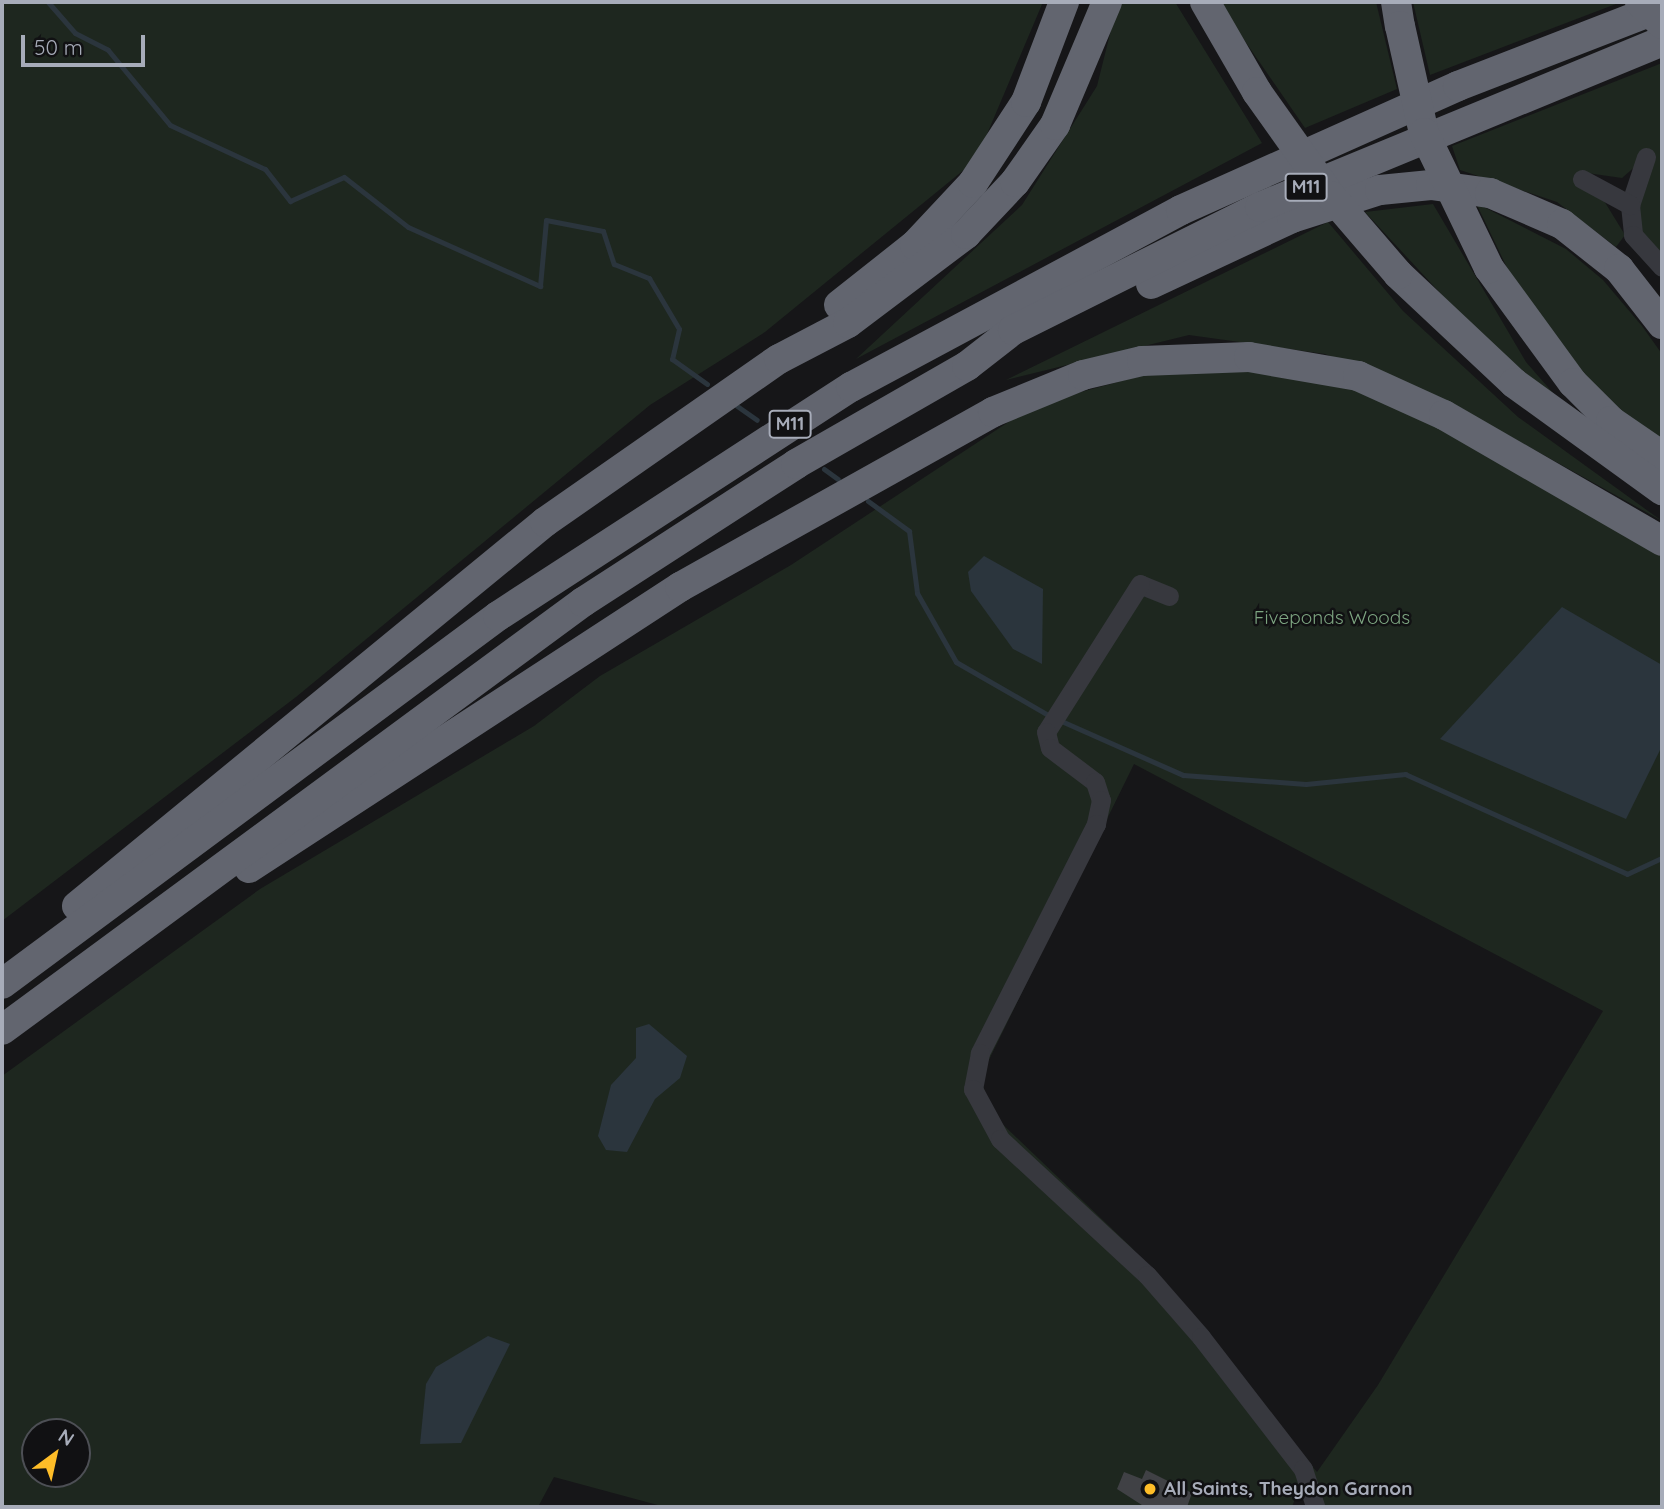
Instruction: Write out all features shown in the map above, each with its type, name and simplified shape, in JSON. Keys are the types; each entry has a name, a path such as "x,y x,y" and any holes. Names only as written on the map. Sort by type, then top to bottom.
{"highway":[{"path":"2,969 497,559 779,359 915,245 973,183 1026,102 1064,2"},
{"path":"779,359 848,323 930,263 1015,182 1075,89 1107,2"},
{"path":"1205,2 1257,92 1331,196 1398,274 1474,350 1642,454"},
{"path":"1640,2 1662,24"},
{"name":"M11","path":"2,984 498,616 851,387 1181,210 1446,91 1662,6"},
{"path":"1398,14 1424,133 1489,268 1573,383 1642,454 1662,490"},
{"name":"M11","path":"4,1028 583,602 796,464 967,366 1013,330 1260,207 1662,41"},
{"path":"967,366 1017,352 1292,218 1380,190 1461,188 1522,203 1562,224 1626,277 1662,324"},
{"path":"4,1028 680,587 993,412 1083,375 1142,360 1249,357 1358,376 1444,415 1662,541"}],"lane":[{"path":"1626,277 1636,240 1630,205 1646,157"},
{"path":"1582,180 1630,205"},
{"path":"1636,240 1662,267"},
{"path":"1168,596 1140,584 1055,718 1044,740 1095,782 1101,800 1096,824 979,1054 975,1100 1000,1139 1147,1275 1201,1337 1303,1469 1315,1507"}],"green space":[{"path":"2,2 1043,2 976,160 765,332 650,405 296,697 2,921"},
{"path":"1118,2 1175,2 1262,143 856,359 1022,205 1097,86"},
{"path":"1218,2 1376,2 1397,89 1305,128"},
{"path":"1413,2 1613,2 1616,4 1430,75"},
{"path":"1662,63 1662,263 1639,235 1638,164 1622,178 1587,173 1625,235 1616,247 1557,202 1460,170 1452,146"},
{"path":"1476,203 1566,249 1603,280 1642,326 1662,354 1662,441 1647,434 1569,362 1512,278"},
{"path":"1433,204 1526,362 1567,409 1470,325 1365,212"},
{"path":"1328,222 1403,311 1518,417 1662,521 1452,404 1325,354 1189,335 1006,380"},
{"name":"Fiveponds Woods","path":"1255,368 1341,381 1449,426 1662,551 1662,1507 1322,1507 1301,1483 1292,1507 665,1507 554,1477 538,1507 2,1507 2,1076 260,889 534,726 600,676 791,565 1036,404 1148,374","holes":["1134,764 1603,1011 1378,1385 1317,1472 1131,1247 994,1116 980,1078"]}],"shaded area":[{"path":"984,556 1043,589 1042,664 1013,649 971,591 968,572"},
{"path":"1562,607 1662,665 1662,746 1626,819 1440,739"},
{"path":"649,1024 687,1056 680,1078 655,1099 627,1152 606,1150 598,1136 611,1085 636,1058 636,1028"},
{"path":"488,1336 510,1344 461,1443 420,1444 426,1384 436,1367"}],"building":[{"name":"All Saints, Theydon Garnon","path":"1146,1470 1192,1493 1187,1507 1145,1507 1117,1489 1124,1472 1142,1479"}],"waterway":[{"path":"48,2 75,33 108,50 170,125 265,169 290,201 344,177 408,227 540,286 546,220 603,231 614,264 649,278 679,329 672,359 707,384"},
{"path":"737,406 757,420"},
{"path":"824,469 838,479"},
{"path":"868,501 909,531 917,593 956,662 1050,716"},
{"path":"1059,720 1183,775 1306,784 1405,774 1627,874 1662,858"}],"place":[{"name":"All Saints, Theydon Garnon","path":"1150,1489"}]}
